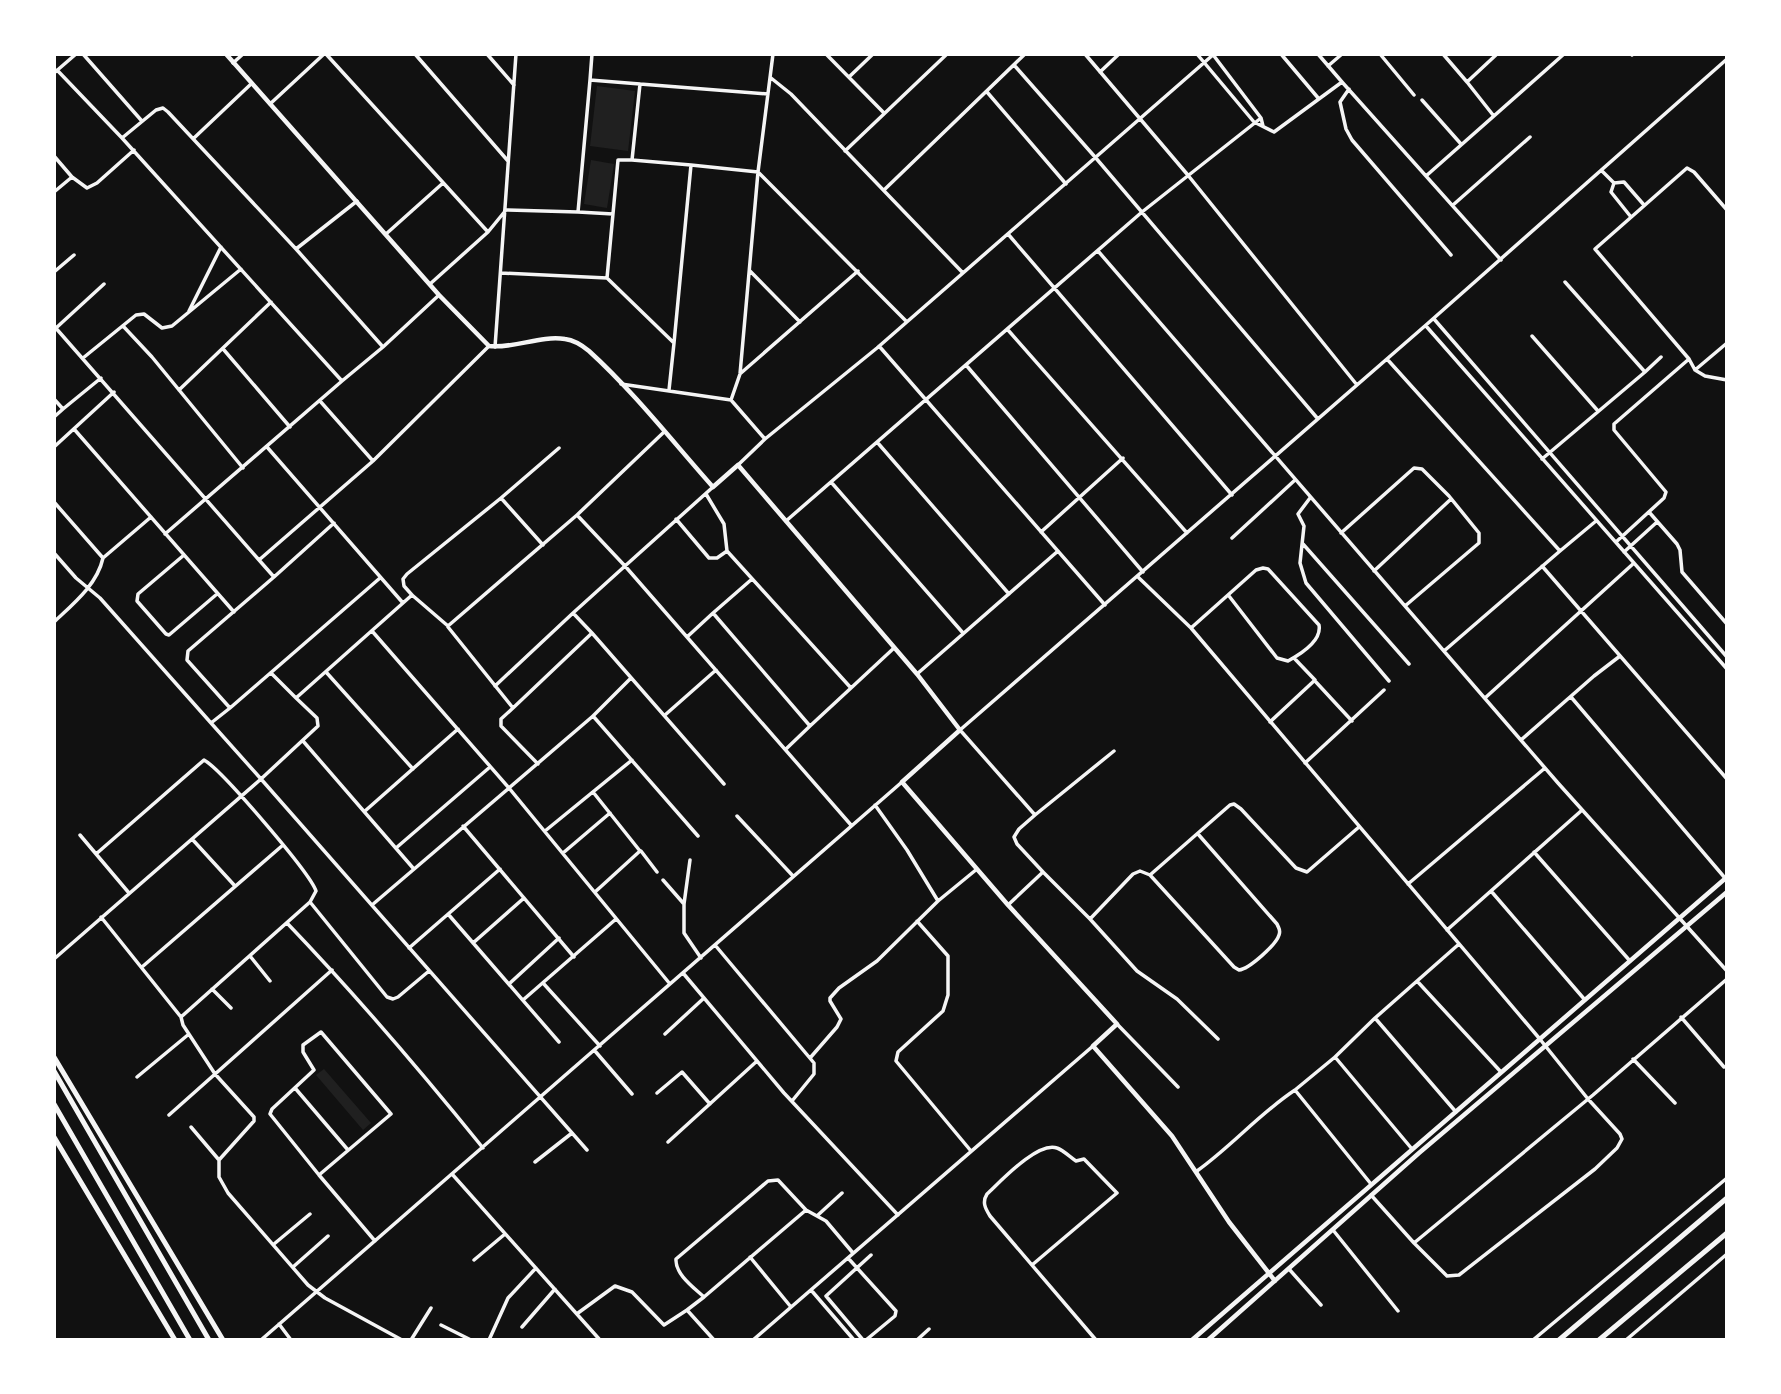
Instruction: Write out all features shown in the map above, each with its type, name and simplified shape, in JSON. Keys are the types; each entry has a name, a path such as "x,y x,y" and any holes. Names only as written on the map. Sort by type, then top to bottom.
{"main road":[{"path":"54,1057 223,1340"},
{"path":"54,1071 209,1340"},
{"path":"54,1104 190,1340"},
{"path":"54,1137 174,1340"},
{"path":"1559,1340 1727,1198"},
{"path":"1599,1340 1727,1233"}],"street":[{"path":"76,54 56,71 134,150 342,381"},
{"path":"83,54 141,120"},
{"path":"226,54 439,295 492,346"},
{"path":"233,63 243,54"},
{"path":"270,104 325,54 488,232"},
{"path":"415,54 509,161"},
{"path":"486,54 514,85"},
{"path":"492,346 506,210 516,54"},
{"path":"578,212 592,54"},
{"path":"731,400 740,374 758,172 773,54"},
{"path":"826,54 884,113"},
{"path":"849,77 873,54"},
{"path":"845,150 947,54"},
{"path":"884,190 1025,54"},
{"path":"1085,54 1187,174 1357,385"},
{"path":"1100,72 1119,54"},
{"path":"1197,54 1254,122 1274,132 1342,82"},
{"path":"1281,54 1319,99"},
{"path":"1318,54 1500,260"},
{"path":"1328,66 1342,54"},
{"path":"1380,54 1414,95"},
{"path":"1443,54 1493,115"},
{"path":"1467,82 1497,54"},
{"path":"1426,176 1564,54"},
{"path":"495,686 765,439 907,322 1213,55 1261,118 1263,127"},
{"path":"261,1340 1188,534 1727,59"},
{"path":"1014,65 1318,419"},
{"path":"771,78 791,94 963,273"},
{"path":"590,80 768,94"},
{"path":"194,138 251,84"},
{"path":"632,160 640,84"},
{"path":"1349,89 1340,102 1346,130 1352,140 1451,255"},
{"path":"986,92 1066,184"},
{"path":"1422,100 1461,144"},
{"path":"122,138 141,120 163,108 194,138 383,346"},
{"path":"786,521 1142,212 1261,118"},
{"path":"1452,205 1530,137"},
{"path":"54,156 83,187 90,188 134,150"},
{"path":"607,278 618,160 758,172 907,322"},
{"path":"669,390 691,165"},
{"path":"1727,210 1694,172 1687,168 1596,247 1595,251 1689,359 1695,370 1705,376 1727,380"},
{"path":"1602,171 1614,183"},
{"path":"54,192 72,177"},
{"path":"1614,183 1624,182 1644,205"},
{"path":"386,234 443,183"},
{"path":"1614,183 1611,192 1631,217"},
{"path":"296,249 357,201"},
{"path":"506,210 613,215"},
{"path":"430,284 488,232 506,210"},
{"path":"1008,234 1232,495"},
{"path":"187,315 221,247"},
{"path":"1098,251 1545,768 1727,971"},
{"path":"54,272 74,255"},
{"path":"83,358 140,313 162,328 167,328 187,315 241,270"},
{"path":"750,271 800,322"},
{"path":"740,374 858,271"},
{"path":"500,273 607,278 674,342"},
{"path":"1564,282 1645,372"},
{"path":"104,284 55,327 274,578"},
{"path":"165,534 439,295"},
{"path":"178,390 271,302"},
{"path":"1434,318 1727,657"},
{"path":"123,326 243,468"},
{"path":"1426,326 1727,669"},
{"path":"1008,330 1188,534"},
{"path":"1532,336 1598,411"},
{"path":"259,560 373,461 492,346 566,339 587,349 713,487"},
{"path":"1695,370 1727,343"},
{"path":"879,346 1105,605"},
{"path":"223,350 290,427"},
{"path":"1542,459 1661,357"},
{"path":"1387,359 1560,551"},
{"path":"1616,542 1664,498 1666,492 1614,430 1614,424 1689,359"},
{"path":"966,365 1143,572"},
{"path":"54,417 101,378"},
{"path":"619,383 731,400 765,439"},
{"path":"54,447 114,392"},
{"path":"54,399 63,409"},
{"path":"320,401 373,461"},
{"path":"74,429 234,612"},
{"path":"448,626 577,516 664,432"},
{"path":"877,442 1009,594"},
{"path":"267,447 403,603"},
{"path":"513,709 448,626 412,595 404,586 403,579 559,448"},
{"path":"1041,532 1123,458"},
{"path":"738,465 1035,816"},
{"path":"1341,533 1414,468 1422,469 1451,499 1479,533 1479,543 1405,607"},
{"path":"1232,538 1295,480"},
{"path":"831,482 963,633"},
{"path":"706,494 722,517 727,551 851,688"},
{"path":"501,498 543,545"},
{"path":"1310,498 1298,511 1304,526 1300,564 1306,583 1389,681"},
{"path":"1374,571 1451,499"},
{"path":"54,502 103,558"},
{"path":"1649,512 1680,550 1682,572 1727,624"},
{"path":"577,516 625,566 852,825"},
{"path":"54,622 88,588 101,567 103,558 151,517"},
{"path":"676,519 709,558 717,558 727,551"},
{"path":"1444,651 1596,521"},
{"path":"1624,552 1657,522"},
{"path":"230,708 187,660 188,651 334,523"},
{"path":"1303,544 1409,664"},
{"path":"917,674 1058,551"},
{"path":"55,555 100,598 587,1150"},
{"path":"184,555 138,594 137,601 169,635 217,594"},
{"path":"1485,699 1634,563"},
{"path":"1542,566 1727,779"},
{"path":"1191,628 1256,570 1262,568 1268,569 1319,625 1318,638 1288,661 1277,658 1229,596"},
{"path":"1138,577 1191,628 1622,1139 1617,1148 1595,1169 1459,1275 1447,1276 1371,1195"},
{"path":"211,723 380,578"},
{"path":"687,637 752,579"},
{"path":"296,698 412,595"},
{"path":"573,613 724,784"},
{"path":"713,613 810,726"},
{"path":"372,631 491,766 670,984"},
{"path":"538,764 501,726 501,719 592,633"},
{"path":"785,749 894,648"},
{"path":"1521,740 1620,656"},
{"path":"1294,658 1352,721"},
{"path":"664,716 716,670"},
{"path":"326,671 412,769"},
{"path":"54,959 261,779 319,723 271,673"},
{"path":"372,905 593,716 631,678"},
{"path":"1270,722 1315,680"},
{"path":"1305,763 1384,690"},
{"path":"1192,1340 1726,878 1570,697"},
{"path":"593,716 698,836"},
{"path":"364,811 458,729"},
{"path":"303,741 413,868"},
{"path":"1114,751 1019,828 1014,837 1017,844 1136,971 1177,999 1218,1039"},
{"path":"545,831 632,760"},
{"path":"96,854 200,761 208,762 241,796 314,883 316,891 310,902 181,1017"},
{"path":"396,848 491,766"},
{"path":"1408,884 1545,768"},
{"path":"902,782 1008,905 1178,1087"},
{"path":"593,792 657,872"},
{"path":"1150,875 1234,804 1296,868 1307,872 1359,827"},
{"path":"874,805 938,901"},
{"path":"1447,930 1582,810"},
{"path":"563,853 610,813"},
{"path":"737,816 793,877"},
{"path":"463,826 574,957"},
{"path":"1090,919 1133,874 1140,871 1150,875 1234,967 1239,971 1251,965 1275,942 1280,929 1198,834"},
{"path":"80,835 129,893"},
{"path":"191,839 235,886"},
{"path":"142,967 283,845"},
{"path":"594,892 640,851"},
{"path":"1534,852 1630,961"},
{"path":"691,860 684,904 685,938 701,958"},
{"path":"410,948 500,869"},
{"path":"810,1058 841,1019 830,998 839,988 877,961 938,901 977,869"},
{"path":"1008,905 1043,872"},
{"path":"663,880 684,904"},
{"path":"1490,891 1585,1000"},
{"path":"1208,1340 1371,1195 1727,892"},
{"path":"473,943 524,897"},
{"path":"310,902 387,996 393,999 398,997 429,971"},
{"path":"448,914 559,1042"},
{"path":"101,917 181,1017 183,1026 215,1074 254,1117 254,1121 219,1160"},
{"path":"523,1000 617,919"},
{"path":"917,921 948,956 948,995 943,1011 898,1052 896,1061 971,1152"},
{"path":"287,923 412,1060 483,1148"},
{"path":"509,984 559,939"},
{"path":"1197,1171 1221,1153 1274,1104 1335,1057 1459,944"},
{"path":"715,945 814,1063 814,1074 792,1101"},
{"path":"250,956 270,981"},
{"path":"169,1115 332,970"},
{"path":"683,973 792,1101 898,1214"},
{"path":"1414,1243 1588,1099 1727,979"},
{"path":"1417,981 1501,1072"},
{"path":"543,984 600,1046"},
{"path":"212,989 231,1008"},
{"path":"664,1034 704,998"},
{"path":"1681,1017 1724,1067"},
{"path":"1375,1018 1456,1112"},
{"path":"753,1340 1117,1024"},
{"path":"319,1175 391,1114 321,1032 303,1045 303,1052 314,1070 272,1108 270,1114 319,1175 375,1241"},
{"path":"137,1077 189,1034"},
{"path":"1093,1046 1153,1112 1197,1171 1229,1222 1275,1282"},
{"path":"595,1051 632,1094"},
{"path":"1335,1057 1412,1149"},
{"path":"1633,1059 1675,1103"},
{"path":"668,1142 757,1060"},
{"path":"657,1093 682,1072 710,1104"},
{"path":"295,1088 348,1150"},
{"path":"1295,1090 1371,1184"},
{"path":"191,1127 219,1160 219,1177 228,1193 316,1292 402,1340"},
{"path":"535,1162 572,1133"},
{"path":"1032,1265 1117,1193 1084,1159 1076,1161 1056,1147 1038,1151 987,1194 984,1207 990,1216 1096,1340"},
{"path":"452,1174 600,1340"},
{"path":"1534,1340 1727,1178"},
{"path":"704,1297 676,1266 676,1259 682,1251 772,1179 778,1180 806,1210 818,1215 853,1253"},
{"path":"818,1215 842,1193"},
{"path":"577,1314 615,1286 632,1292 664,1325 704,1297 806,1210"},
{"path":"274,1244 310,1213"},
{"path":"1333,1230 1398,1311"},
{"path":"474,1260 505,1234"},
{"path":"293,1267 328,1236"},
{"path":"1626,1340 1727,1254"},
{"path":"848,1258 856,1268 897,1314 864,1340 826,1296 856,1268 871,1255"},
{"path":"750,1258 791,1307"},
{"path":"489,1340 508,1298 536,1268"},
{"path":"1289,1269 1321,1306"},
{"path":"522,1328 555,1289"},
{"path":"811,1290 852,1338 846,1340"},
{"path":"411,1340 431,1308"},
{"path":"687,1310 714,1340"},
{"path":"279,1324 291,1340"},
{"path":"441,1325 471,1340"},
{"path":"917,1340 929,1329"}],"shaded area":[{"path":"597,86 635,91 628,151 590,146"},
{"path":"591,160 614,164 607,208 584,204"},
{"path":"324,1069 371,1123 363,1130 316,1075"}]}
